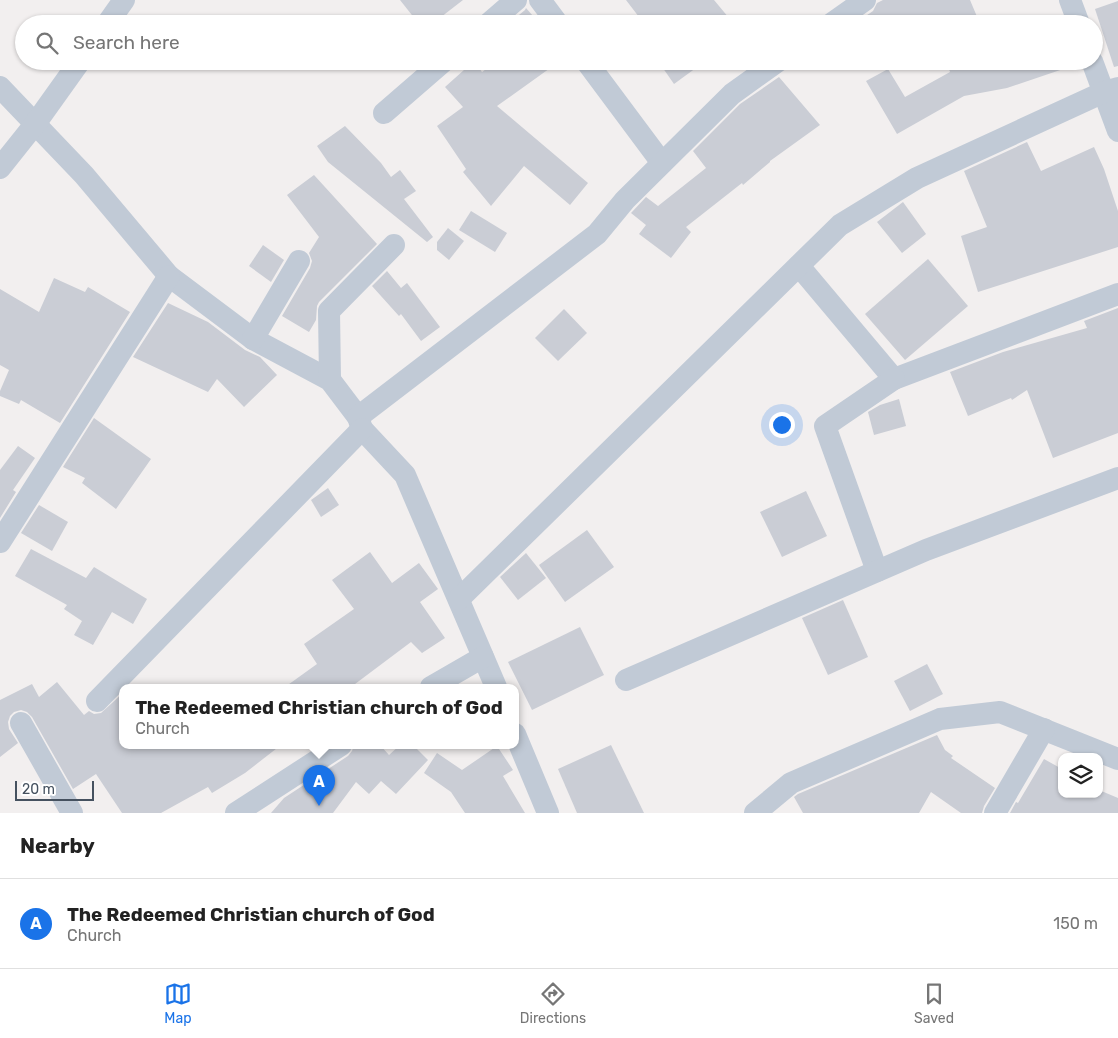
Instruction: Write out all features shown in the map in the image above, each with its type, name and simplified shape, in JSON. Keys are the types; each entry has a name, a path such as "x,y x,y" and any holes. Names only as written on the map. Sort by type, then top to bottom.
{"street":[{"path":"113,15 124,0"},
{"path":"498,15 516,0"},
{"path":"540,0 551,15"},
{"path":"844,15 865,0"},
{"path":"1070,0 1075,15"},
{"path":"0,168 35,124 74,70"},
{"path":"384,113 434,70"},
{"path":"593,70 662,162"},
{"path":"97,701 360,423 597,234 625,200 662,162 732,94 765,70"},
{"path":"1098,70 1111,90 1118,131"},
{"path":"0,87 84,175 170,276 254,339 330,380 360,423 405,475 495,684"},
{"path":"459,599 840,225 917,178 1111,90"},
{"path":"330,380 329,311 394,245"},
{"path":"254,339 299,260"},
{"path":"798,266 894,379"},
{"path":"0,542 170,276"},
{"path":"877,572 825,426 894,379 1118,294"},
{"path":"626,680 926,550 1118,478"},
{"path":"436,684 483,657"},
{"path":"755,813 791,783 940,719 1000,712 1118,759"},
{"path":"22,723 72,813"},
{"path":"995,813 1044,728"},
{"path":"519,744 548,813"},
{"path":"236,813 335,749"}],"building":[{"path":"400,0 463,0 444,15 412,15"},
{"path":"626,0 714,0 726,15 637,15"},
{"path":"883,0 970,0 976,15 867,15 873,11 877,3"},
{"path":"1118,1 1118,66 1114,67 1103,33 1103,15 1097,15 1095,9"},
{"path":"526,8 532,15 519,15"},
{"path":"464,70 481,70 482,72 485,70 547,70 497,106 588,183 570,205 524,166 491,206 463,172 466,169 437,126 463,107 445,87"},
{"path":"664,70 693,70 674,84"},
{"path":"889,70 905,97 950,72 949,70 1060,70 1007,88 964,96 897,134 866,81"},
{"path":"779,77 820,125 770,161 743,185 742,183 686,227 691,232 671,258 639,234 646,225 631,213 646,197 658,206 706,168 693,151 740,104"},
{"path":"345,126 381,163 391,177 400,170 416,191 404,199 433,237 427,242 328,162 317,146"},
{"path":"1027,142 1041,171 1094,147 1104,169 1118,211 1118,247 978,292 961,236 987,227 964,171"},
{"path":"314,175 377,244 319,302 316,320 309,332 282,316 310,268 312,261 309,253 319,237 287,195"},
{"path":"903,202 926,234 902,253 877,222"},
{"path":"471,211 507,233 495,252 459,230"},
{"path":"448,228 464,241 449,260 437,250 437,242"},
{"path":"263,245 284,260 271,282 249,266"},
{"path":"928,259 968,306 905,360 865,314"},
{"path":"387,271 401,288 407,283 440,327 421,341 401,314 399,316 372,286"},
{"path":"54,278 85,292 88,287 130,312 60,423 21,400 19,404 0,396 0,391 9,370 0,365 0,289 39,312"},
{"path":"168,303 208,322 245,350 260,357 277,375 244,407 217,379 208,392 133,357"},
{"path":"1118,308 1118,433 1053,458 1027,390 1012,400 1011,398 968,416 950,372 1003,352 1087,328 1084,321"},
{"path":"564,309 587,333 558,361 535,338"},
{"path":"899,399 906,426 874,435 868,412 880,405"},
{"path":"94,418 151,459 116,509 82,483 85,478 63,467"},
{"path":"18,446 35,458 13,490 16,492 0,518 0,470"},
{"path":"328,488 339,505 321,517 311,500"},
{"path":"806,491 827,536 782,557 760,512"},
{"path":"39,505 68,522 52,551 21,533"},
{"path":"587,530 614,567 565,602 539,565"},
{"path":"31,549 86,578 94,567 147,599 133,624 112,612 93,645 74,635 82,621 64,609 67,605 15,576"},
{"path":"370,552 392,583 419,563 438,589 420,602 445,638 422,653 411,642 355,684 289,684 317,664 304,644 354,609 332,580"},
{"path":"526,553 546,578 518,600 500,577"},
{"path":"843,600 868,657 828,675 802,618"},
{"path":"580,627 604,675 532,710 508,662"},
{"path":"927,664 943,694 910,711 894,681"},
{"path":"57,682 84,715 89,711 94,714 101,713 119,697 119,749 276,749 245,773 212,793 208,787 161,813 122,813 96,774 73,789 32,717 27,712 21,710 14,712 10,716 8,722 9,729 18,743 0,757 0,700 32,684 39,697"},
{"path":"937,735 945,750 953,756 951,758 995,788 982,813 961,813 931,792 919,813 803,813 794,797 798,794"},
{"path":"611,745 644,813 577,813 558,769"},
{"path":"353,749 384,749 389,755 396,749 417,749 428,760 396,794 381,781 369,794 356,782 333,813 271,813 284,798 348,756"},
{"path":"493,749 499,749 513,770 503,776 525,813 465,813 451,792 424,773 437,753 462,770"},
{"path":"1044,759 1058,767 1058,798 1103,798 1103,792 1118,798 1118,813 1010,813 1016,802 1018,803"}],"place":[{"name":"The Redeemed Christian church of God","path":"319,806"}]}
